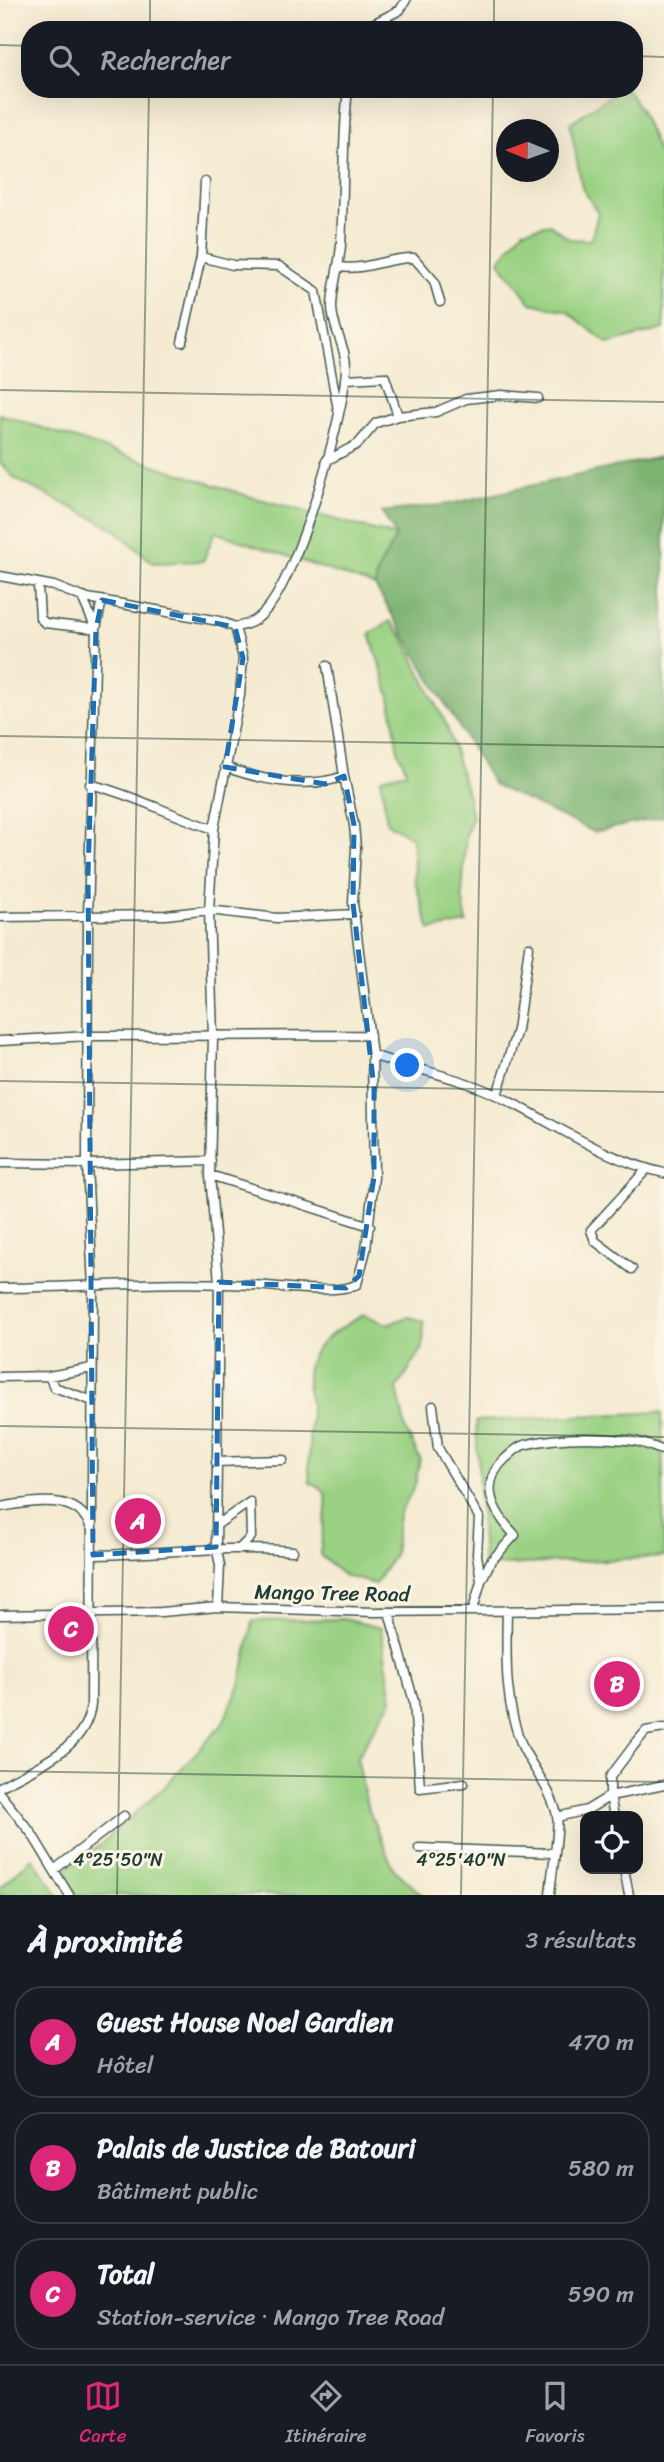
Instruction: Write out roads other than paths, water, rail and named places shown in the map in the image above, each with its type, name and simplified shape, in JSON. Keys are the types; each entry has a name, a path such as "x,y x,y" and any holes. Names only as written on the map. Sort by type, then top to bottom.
{"street":[{"path":"378,21 400,10 406,0"},
{"path":"0,576 82,597 193,615 235,627 250,625 267,610 306,531 339,413 345,379 346,367 332,306 340,267 347,98"},
{"path":"181,342 201,257 205,182"},
{"path":"201,257 233,265 279,266 316,291 339,413"},
{"path":"340,267 356,270 400,258 414,258 434,281 440,302"},
{"path":"345,379 385,377 398,416"},
{"path":"326,461 358,444 376,423 398,416 436,412 466,399 501,395 538,398"},
{"path":"38,584 40,618 45,623 96,629"},
{"path":"82,597 96,629"},
{"path":"0,1787 70,1746 84,1731 91,1705 93,1287 87,1164 88,917 96,629 102,600"},
{"path":"218,1607 220,1565 216,1547 216,1462 219,1282 210,1175 213,1037 209,910 214,829 240,695 243,658 235,627"},
{"path":"0,1288 219,1282 282,1288 354,1286 359,1276 370,1226 374,1177 372,1055 355,914 356,848 327,666"},
{"path":"225,767 249,776 325,784 344,776"},
{"path":"90,784 141,798 174,817 214,829"},
{"path":"0,917 166,915 209,910 276,918 355,914"},
{"path":"497,1095 517,1030 529,947"},
{"path":"0,1041 88,1036 370,1035"},
{"path":"372,1055 411,1068 450,1076 497,1095 598,1151 647,1169 664,1172"},
{"path":"0,1163 211,1161"},
{"path":"632,1269 595,1241 591,1230 647,1169"},
{"path":"210,1175 370,1226"},
{"path":"0,1377 50,1376 92,1368"},
{"path":"50,1376 54,1387 93,1401"},
{"path":"433,1406 438,1448 478,1514 481,1581"},
{"path":"473,1610 481,1581 491,1561 515,1535 494,1509 489,1481 496,1467 514,1451 521,1446 563,1440 628,1440 662,1450"},
{"path":"216,1462 283,1460"},
{"path":"218,1524 250,1502 251,1537 241,1547"},
{"path":"0,1507 69,1503 85,1513 93,1532"},
{"path":"93,1555 177,1554 216,1547 293,1551"},
{"name":"Mango Tree Road","path":"0,1615 90,1614 218,1607 389,1612 664,1609"},
{"path":"507,1610 507,1678 512,1711 523,1747 547,1790 557,1817 550,1895"},
{"path":"389,1612 414,1702 420,1788 464,1783"},
{"path":"613,1811 610,1777 646,1731 664,1728"},
{"path":"557,1817 587,1810 610,1796 664,1785"},
{"path":"0,1794 32,1834 69,1895"},
{"path":"54,1870 124,1816"},
{"path":"419,1848 553,1853"},
{"path":"625,1874 629,1895"}],"place":[{"name":"Guest House Noel Gardien","path":"138,1521"},
{"name":"Total","path":"71,1629"},
{"name":"Palais de Justice de Batouri","path":"617,1684"}]}
